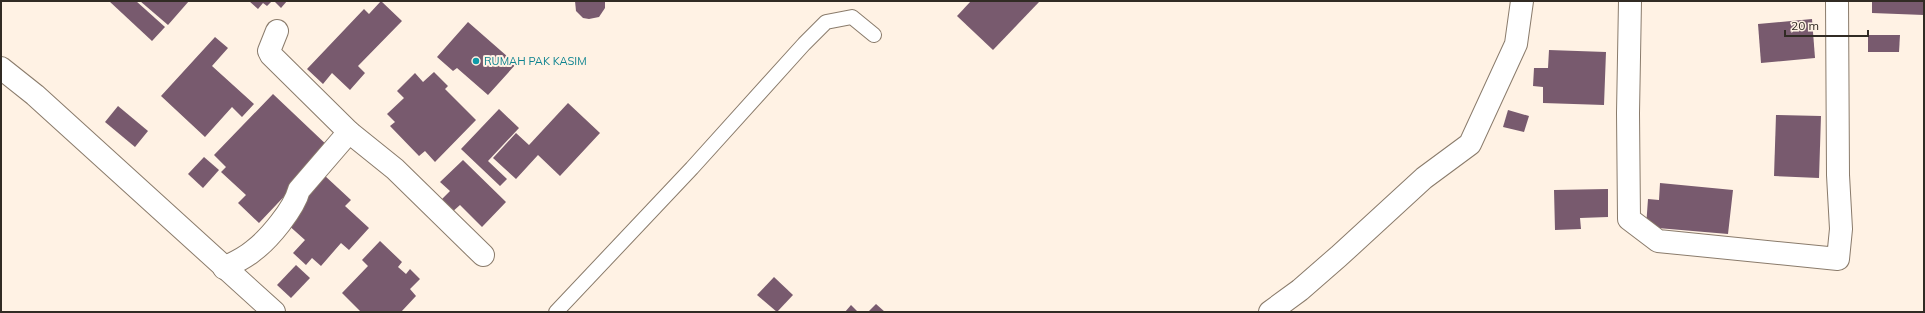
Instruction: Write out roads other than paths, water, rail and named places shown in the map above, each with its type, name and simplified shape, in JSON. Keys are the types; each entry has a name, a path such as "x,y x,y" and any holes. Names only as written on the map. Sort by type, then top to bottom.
{"street":[{"path":"1270,312 1300,290 1424,178 1470,144 1516,44 1522,1"},
{"path":"1630,1 1628,113 1629,219 1658,241 1838,259 1841,229 1838,175 1837,1"},
{"path":"277,31 269,53 349,132 395,169 483,255"},
{"path":"1,68 35,95 274,312"},
{"path":"224,268 254,251 276,227 296,200 299,190 349,132"}],"lane":[{"path":"556,312 692,168 804,44 826,22 852,17 874,35"}],"place":[{"name":"RUMAH PAK KASIM","path":"476,61"}]}
